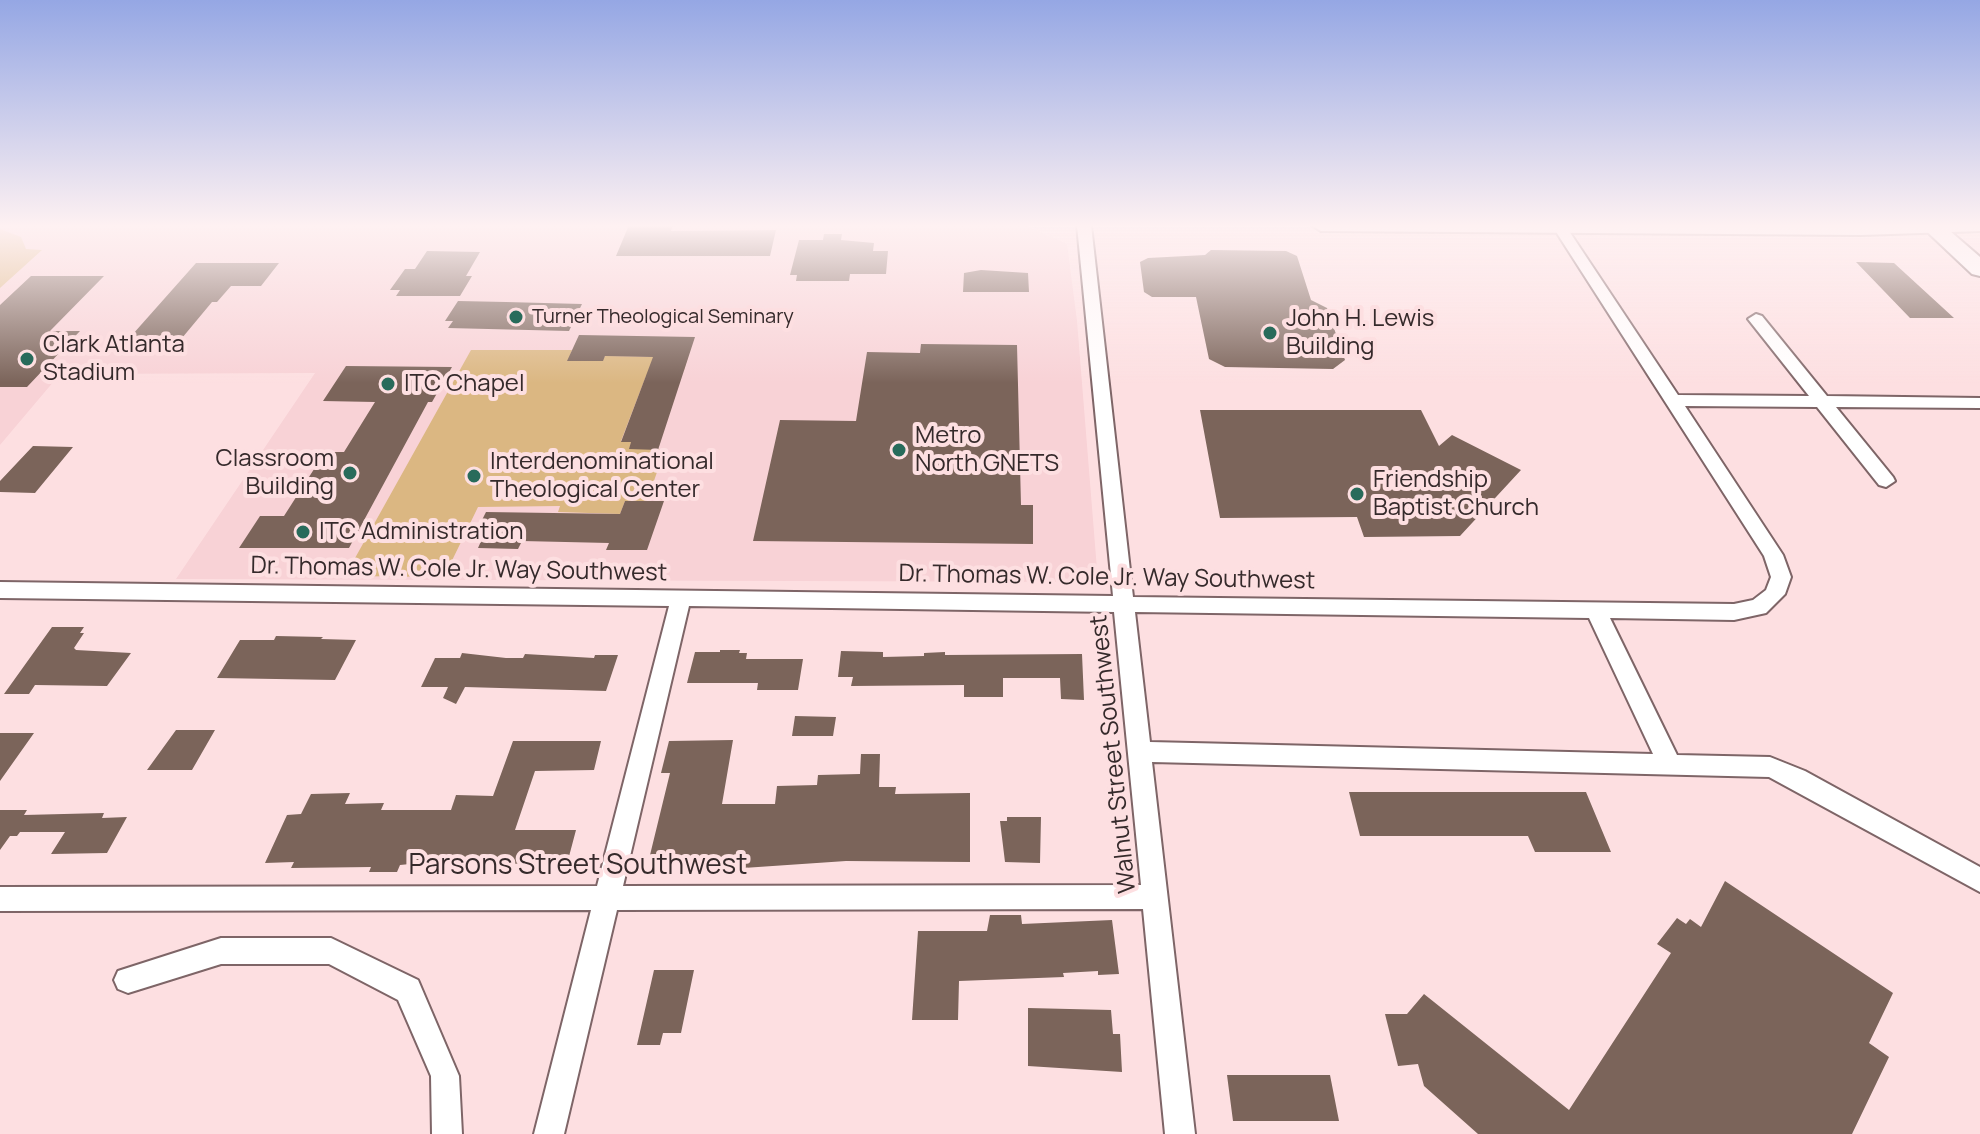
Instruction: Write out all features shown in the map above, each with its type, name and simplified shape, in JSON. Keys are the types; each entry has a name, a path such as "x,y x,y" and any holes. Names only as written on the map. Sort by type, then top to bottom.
{"street":[{"name":"Walnut Street Southwest","path":"1090,278 1180,1134"},
{"name":"Dr. Thomas W. Cole Jr. Way Southwest","path":"0,590 1734,612 1759,607 1775,594 1781,577 1773,555 1593,278"},
{"path":"1756,319 1886,481"},
{"path":"1673,400 1980,403"},
{"path":"549,1134 681,599"},
{"path":"1596,610 1669,763"},
{"path":"1140,752 1770,767 1797,778 1980,880"},
{"name":"Parsons Street Southwest","path":"3,904 1156,897"},
{"path":"128,980 221,951 331,951 408,990 445,1076 447,1134"}],"shaded area":[{"path":"0,278 1071,278 1098,582 176,579 315,373 60,374 0,445"},
{"path":"0,278 11,278 0,288"},
{"path":"471,350 572,350 568,361 602,361 605,356 688,357 684,370 658,369 655,376 646,376 621,441 631,442 630,449 665,449 647,501 625,501 620,514 558,512 560,506 478,507 444,577 345,576"}],"building":[{"name":"Clark Atlanta Stadium","path":"29,278 102,278 50,331 80,331 27,387 0,387 0,305"},
{"path":"183,278 267,278 261,286 231,286 217,302 212,302 182,338 170,338 166,343 125,343"},
{"path":"399,278 471,278 460,296 396,296 400,290 390,290"},
{"path":"797,278 849,278 849,281 796,281"},
{"path":"964,278 1028,278 1029,292 963,292"},
{"name":"John H. Lewis Building","path":"1142,278 1304,278 1311,300 1327,308 1345,360 1333,369 1225,367 1209,359 1196,297 1152,297 1144,292"},
{"path":"1871,278 1910,278 1954,318 1910,318"},
{"name":"Turner Theological Seminary","path":"458,301 582,304 569,331 448,328 453,321 445,321"},
{"path":"579,335 695,337 658,450 629,449 631,442 621,442 653,357 605,356 603,361 567,361"},
{"name":"Metro North GNETS","path":"921,344 1017,345 1021,505 1033,505 1033,544 753,541 780,420 856,421 867,352 920,353"},
{"path":"346,366 452,367 432,402 428,402 349,548 239,548 260,516 284,516 325,452 344,452 375,402 323,401"},
{"name":"Friendship Baptist Church","path":"1200,410 1421,410 1439,446 1452,435 1521,470 1460,536 1364,537 1357,517 1220,518"},
{"path":"33,446 73,447 35,493 0,492 0,481"},
{"path":"625,501 664,501 647,550 606,550 609,543 522,541 518,549 478,548 486,530 477,530 486,512 620,514"},
{"path":"52,627 84,627 80,633 84,633 74,648 76,650 131,653 107,686 35,685 29,694 4,694"},
{"path":"276,636 356,640 335,680 217,678 240,640 274,640"},
{"path":"740,650 739,653 747,653 746,659 803,659 798,690 757,690 758,683 687,683 695,652"},
{"path":"841,651 883,652 883,657 945,652 945,655 1082,654 1084,700 1061,699 1060,678 1003,678 1003,697 964,697 964,685 851,686 853,677 838,677"},
{"path":"462,653 506,658 523,658 525,654 594,658 595,655 618,655 606,691 465,687 456,704 443,698 448,687 421,687 435,658 460,658"},
{"path":"795,716 836,717 833,736 792,736"},
{"path":"176,730 215,730 192,770 147,770"},
{"path":"0,733 34,733 0,781"},
{"path":"733,740 722,804 775,804 777,786 817,785 818,775 860,774 861,754 880,754 879,787 896,787 895,794 970,793 970,862 846,861 714,870 716,856 650,855 670,773 661,773 669,741"},
{"path":"513,741 601,741 594,770 535,771 515,830 576,830 567,864 420,863 400,865 397,872 369,872 371,867 291,868 294,862 265,863 287,815 301,814 311,794 350,793 345,804 384,803 381,810 451,810 456,795 493,796"},
{"path":"1349,792 1586,792 1611,852 1535,852 1528,836 1360,836"},
{"path":"0,810 27,810 24,815 104,813 102,818 127,817 107,853 51,854 65,832 20,832 17,836 10,836 0,850"},
{"path":"1007,817 1041,817 1040,863 1005,862 1000,821 1007,821"},
{"path":"1725,881 1893,993 1869,1043 1889,1057 1852,1134 1478,1134 1424,1086 1418,1064 1398,1066 1385,1014 1407,1014 1424,994 1569,1110 1671,953 1657,944 1677,918 1686,924 1690,919 1701,927"},
{"path":"990,915 1021,915 1022,924 1112,920 1119,974 1098,975 1098,971 1063,973 1064,977 959,981 958,1020 912,1020 918,931 987,931"},
{"path":"654,970 694,970 681,1033 663,1033 660,1045 637,1045"},
{"path":"1028,1008 1111,1010 1113,1034 1120,1034 1122,1072 1028,1066"},
{"path":"1227,1075 1330,1075 1339,1121 1233,1121"}],"place":[{"name":"Turner Theological Seminary","path":"516,317"},
{"name":"John H. Lewis Building","path":"1270,333"},
{"name":"Clark Atlanta Stadium","path":"27,359"},
{"name":"ITC Chapel","path":"388,384"},
{"name":"Metro North GNETS","path":"899,450"},
{"name":"Classroom Building","path":"350,473"},
{"name":"Interdenominational Theological Center","path":"474,476"},
{"name":"Friendship Baptist Church","path":"1357,494"},
{"name":"ITC Administration","path":"303,532"}]}
